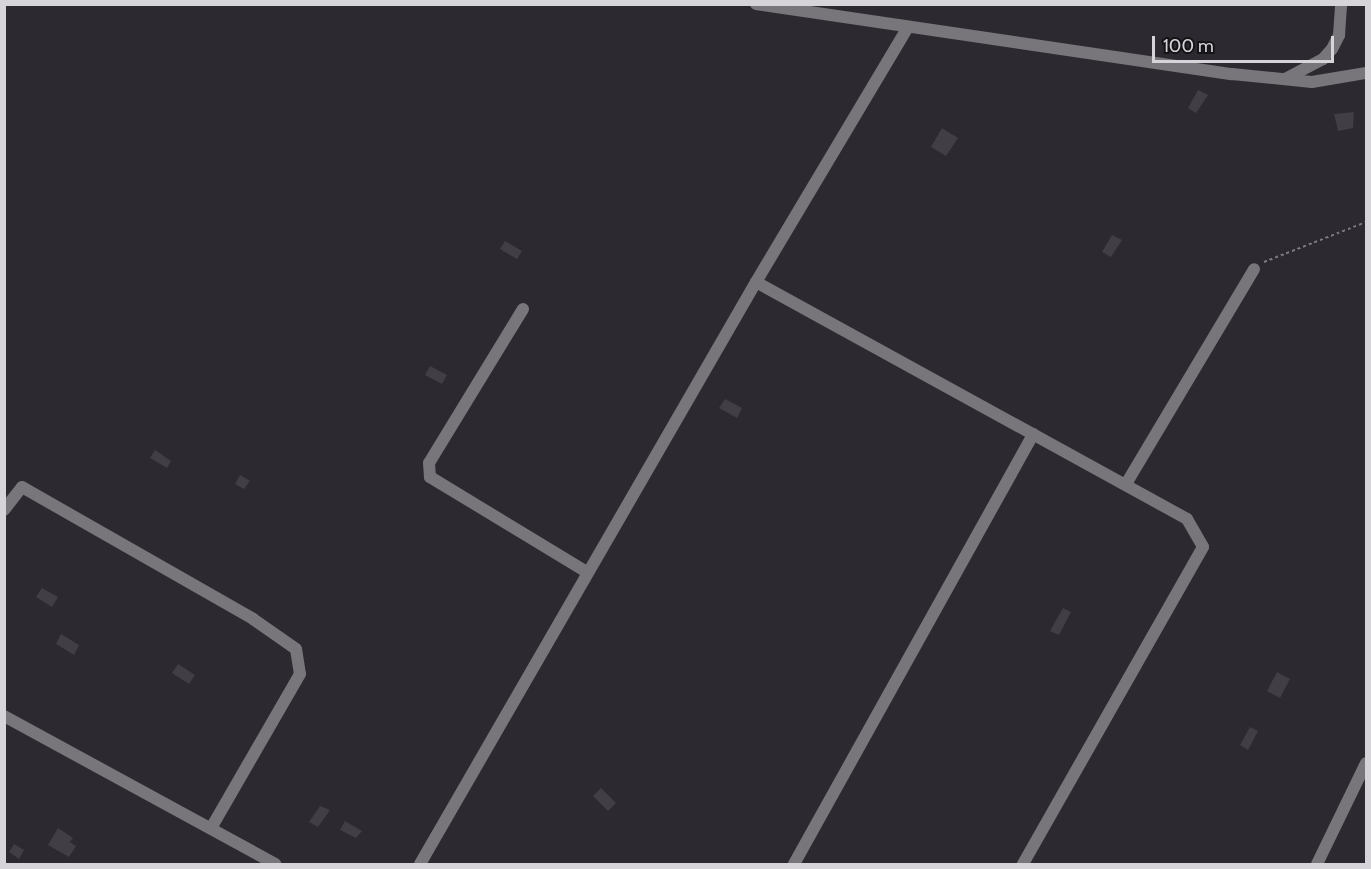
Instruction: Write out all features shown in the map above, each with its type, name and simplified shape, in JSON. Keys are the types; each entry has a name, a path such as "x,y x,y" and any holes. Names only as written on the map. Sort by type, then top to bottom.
{"street":[{"path":"756,4 1284,80 1331,80 1366,73"},
{"path":"1284,80 1323,59 1332,49 1339,34 1341,4"},
{"path":"420,864 756,282 908,27"},
{"path":"1126,484 1254,269"},
{"path":"756,282 1187,519 1203,547 1023,864"},
{"path":"523,309 429,463 430,477 587,572"},
{"path":"794,864 1033,434"},
{"path":"4,510 22,488 252,619 296,649 300,674 211,828"},
{"path":"4,716 275,864"},
{"path":"1317,864 1366,763"}],"path":[{"path":"1254,269 1265,261 1366,222"}],"building":[{"path":"1198,90 1208,95 1196,113 1188,108"},
{"path":"1354,112 1353,128 1338,131 1334,114"},
{"path":"942,128 958,138 946,156 931,147"},
{"path":"1112,235 1122,240 1111,257 1102,252"},
{"path":"505,241 522,251 517,259 500,249"},
{"path":"430,366 447,375 442,384 425,375"},
{"path":"725,399 742,408 737,418 719,408"},
{"path":"155,450 171,461 167,468 150,458"},
{"path":"240,475 250,481 244,489 235,484"},
{"path":"42,588 58,597 52,607 36,597"},
{"path":"1063,608 1071,612 1059,635 1050,631"},
{"path":"61,634 79,645 74,655 56,644"},
{"path":"178,664 195,675 189,684 172,673"},
{"path":"1277,672 1290,679 1280,698 1267,691"},
{"path":"1250,727 1258,731 1248,750 1240,745"},
{"path":"601,788 616,803 608,811 593,796"},
{"path":"320,806 330,810 318,827 309,822"},
{"path":"345,821 362,831 356,838 340,830"},
{"path":"58,828 73,838 70,842 76,846 69,857 48,845"},
{"path":"14,844 24,850 19,859 9,852"}]}
